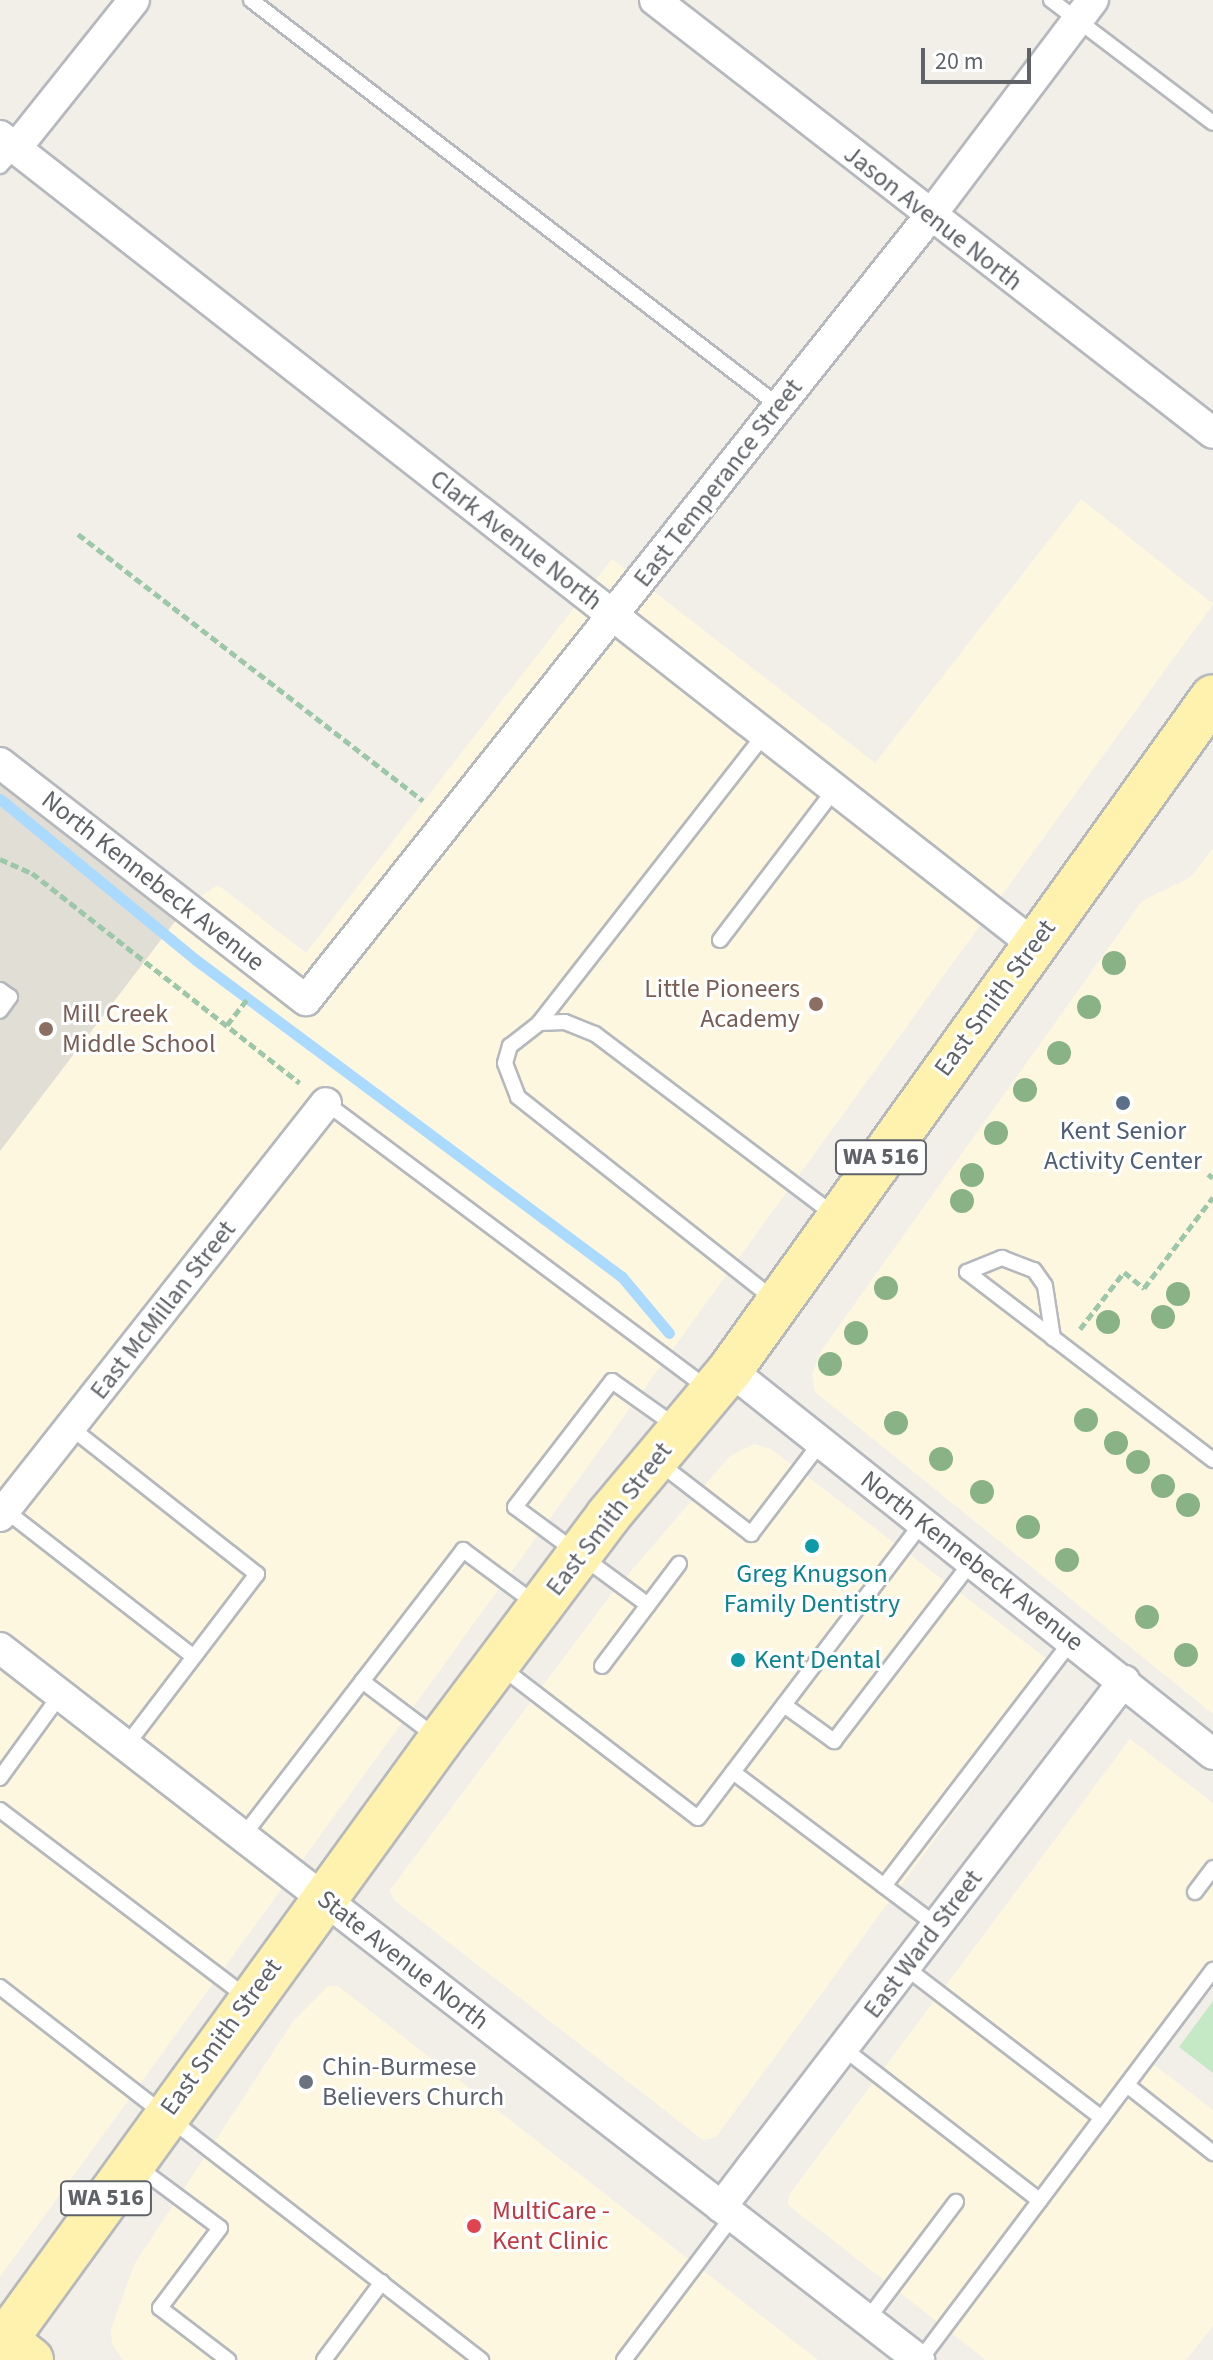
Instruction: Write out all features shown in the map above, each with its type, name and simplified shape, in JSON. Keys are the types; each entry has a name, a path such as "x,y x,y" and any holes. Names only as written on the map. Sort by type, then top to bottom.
{"main road":[{"name":"East Smith Street","path":"18,2350 131,2162 165,2114 579,1554 720,1381 778,1303 1213,697"}],"street":[{"path":"5,150 134,0"},
{"name":"Jason Avenue North","path":"655,0 1213,433"},
{"name":"East Temperance Street","path":"306,1000 930,216 1086,10"},
{"name":"Clark Avenue North","path":"5,150 613,615 1033,944"},
{"name":"North Kennebeck Avenue","path":"0,763 306,1000"},
{"name":"East McMillan Street","path":"2,1513 326,1103"},
{"name":"North Kennebeck Avenue","path":"720,1381 821,1442 1212,1751"},
{"name":"State Avenue North","path":"0,1648 919,2360"},
{"name":"East Ward Street","path":"727,2212 843,2048 1124,1681"}],"lane":[{"path":"251,0 779,406"},
{"path":"1051,0 1086,10 1213,123"},
{"path":"765,734 539,1023 510,1046 505,1063 518,1097 778,1303"},
{"path":"720,940 835,789"},
{"path":"0,990 10,997 0,1011"},
{"path":"539,1023 565,1022 595,1034 838,1218"},
{"path":"326,1103 720,1381"},
{"path":"1053,1338 1045,1286 1034,1270 1002,1258 967,1272 1066,1348 1213,1460"},
{"path":"648,1605 515,1507 612,1381 751,1534 821,1442"},
{"path":"70,1427 257,1574 126,1746"},
{"path":"2,1513 194,1657"},
{"path":"497,1664 698,1818 923,1522"},
{"path":"243,1836 463,1550 540,1606"},
{"path":"784,1705 834,1741 972,1561"},
{"path":"602,1666 679,1564"},
{"path":"884,1886 1072,1640"},
{"path":"362,1681 440,1740"},
{"path":"0,1778 60,1695"},
{"path":"733,1772 937,1926"},
{"path":"0,1810 249,1998"},
{"path":"1195,1892 1213,1868"},
{"path":"905,1967 1102,2118"},
{"path":"919,2360 1213,1970"},
{"path":"0,1987 481,2360"},
{"path":"843,2048 1040,2201"},
{"path":"1127,2085 1213,2153"},
{"path":"131,2162 220,2228 160,2308 228,2360"},
{"path":"867,2320 956,2202"},
{"path":"624,2360 727,2212"},
{"path":"324,2360 382,2282"}],"path":[{"path":"78,534 449,821"},
{"path":"0,859 32,873 326,1103"},
{"path":"1066,1348 1124,1272 1144,1288 1213,1197"}],"shaded area":[{"path":"1081,499 1213,604 0,2277 0,1151 185,907 218,885 306,953 612,559 875,763"},
{"name":"Mill Creek Middle School","path":"0,763 186,907 0,1151"},
{"path":"1213,848 1213,1714 815,1392 812,1374 821,1351 1142,901 1191,877"},
{"path":"754,1444 771,1449 1060,1669 716,2137 703,2140 394,1900 390,1890 613,1592 730,1456"},
{"path":"1130,1739 1213,1803 1213,1984 1153,2064 1213,2110 1213,2326 1186,2360 986,2360 788,2205 789,2195"},
{"path":"328,1986 338,1986 818,2360 123,2360 112,2344 111,2329 134,2265 294,2020"}],"green space":[{"path":"1213,2001 1213,2073 1179,2047"}],"waterway":[{"path":"0,799 196,960 622,1277 669,1333"}],"place":[{"name":"Little Pioneers Academy","path":"816,1004"},
{"name":"Mill Creek Middle School","path":"46,1029"},
{"name":"Kent Senior Activity Center","path":"1123,1103"},
{"name":"Greg Knugson Family Dentistry","path":"812,1546"},
{"name":"Kent Dental","path":"738,1660"},
{"name":"Chin-Burmese Believers Church","path":"306,2082"},
{"name":"MultiCare - Kent Clinic","path":"474,2226"}]}
